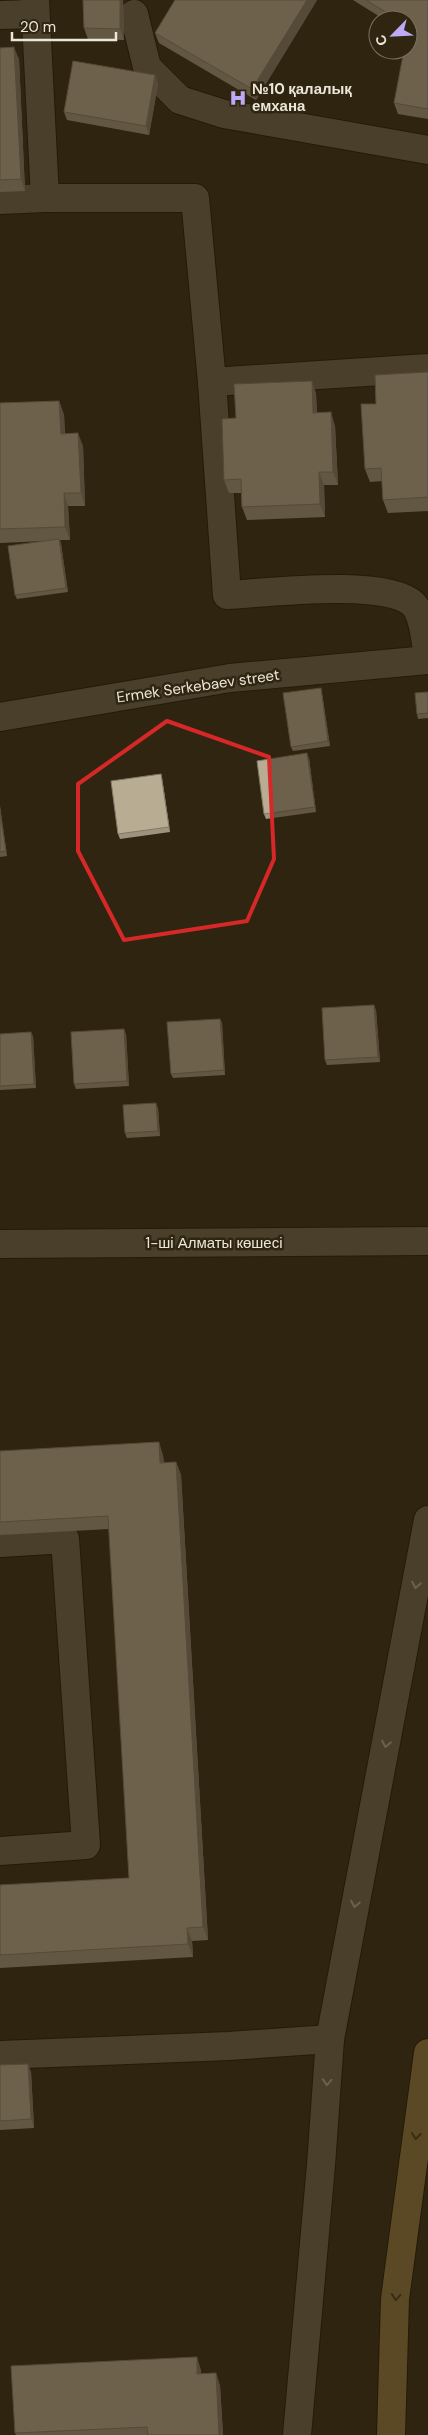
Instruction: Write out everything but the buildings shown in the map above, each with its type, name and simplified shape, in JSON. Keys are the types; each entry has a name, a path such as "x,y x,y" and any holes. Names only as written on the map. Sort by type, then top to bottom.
{"main road":[{"path":"391,2435 395,2299 428,2053"}],"street":[{"path":"0,15 35,7 44,198"},
{"path":"134,14 147,67 180,100 224,114 428,150"},
{"path":"0,200 44,198 195,198 212,382 227,595 332,589 374,591 420,599 419,614 428,655"},
{"path":"212,382 428,368"},
{"name":"Ermek Serkebaev street","path":"0,718 230,678 428,660"},
{"name":"1-ші Алматы көшесі","path":"0,1244 428,1241"},
{"path":"297,2435 330,2039 428,1520"},
{"path":"0,1544 65,1539 86,1845 0,1851"},
{"path":"0,2055 229,2046 330,2039"}],"highlighted area":[{"path":"167,721 269,757 274,859 247,921 124,940 78,851 78,784"}],"place":[{"name":"№10 қалалық емхана","path":"238,98"}]}
